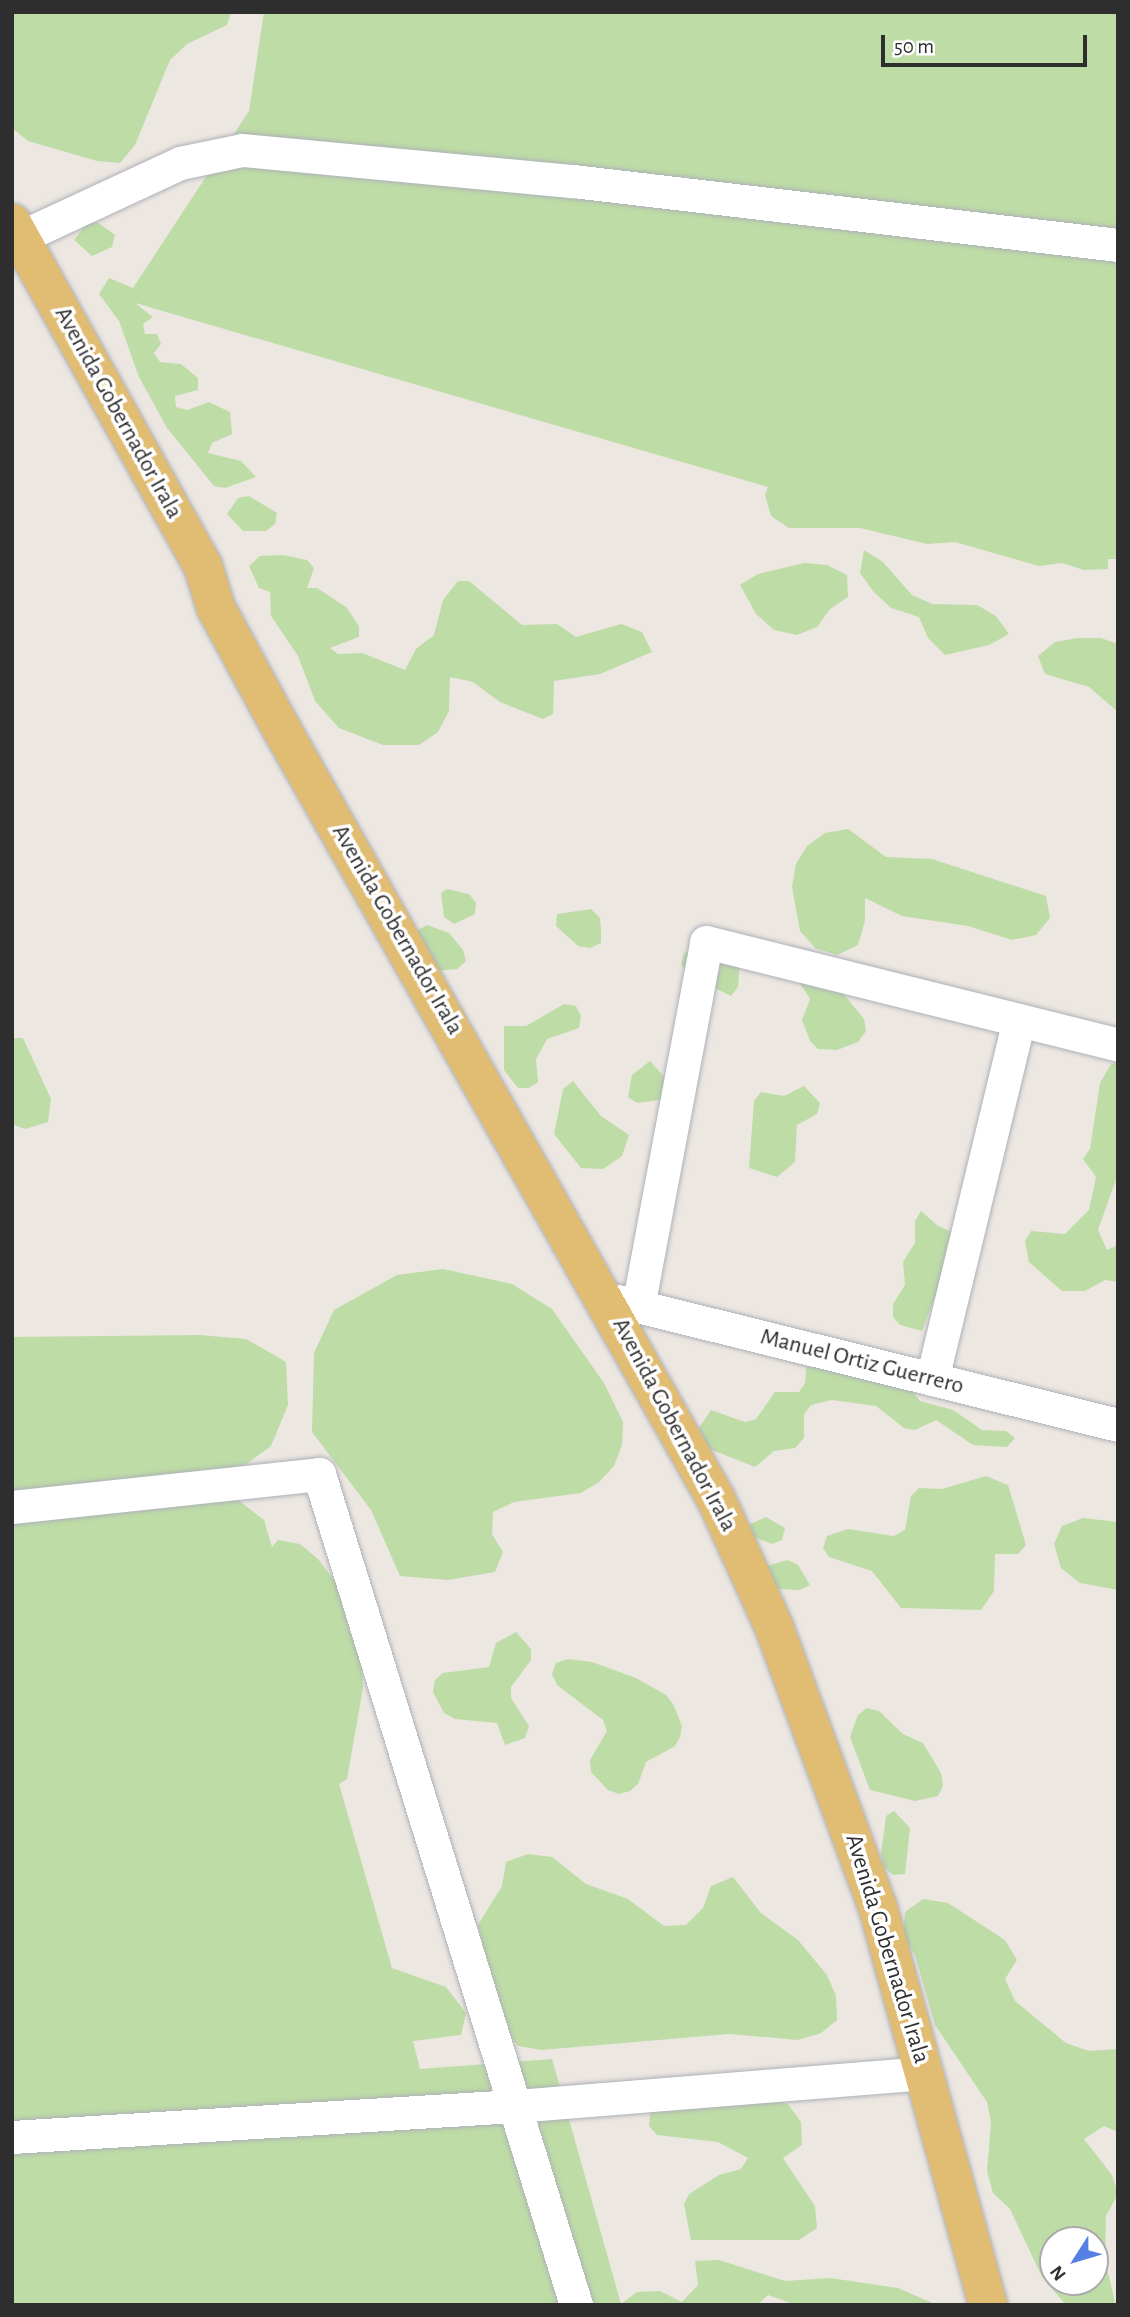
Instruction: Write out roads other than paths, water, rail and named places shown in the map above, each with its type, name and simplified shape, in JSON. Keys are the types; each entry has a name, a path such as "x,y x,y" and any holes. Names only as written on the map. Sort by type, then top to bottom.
{"main road":[{"name":"Avenida Gobernador Irala","path":"15,234 203,566 216,608"},
{"name":"Avenida Gobernador Irala","path":"12,276 184,571 216,608 622,1302 774,1627 878,1908 988,2305"}],"street":[{"path":"15,234 180,163 242,150 573,181 1118,245"},
{"path":"622,1302 706,942 1118,1045"},
{"path":"932,1380 1019,1020"},
{"name":"Manuel Ortiz Guerrero","path":"622,1302 1118,1426"},
{"path":"12,1507 319,1474 576,2305"},
{"path":"12,2137 515,2106 925,2073"}]}
